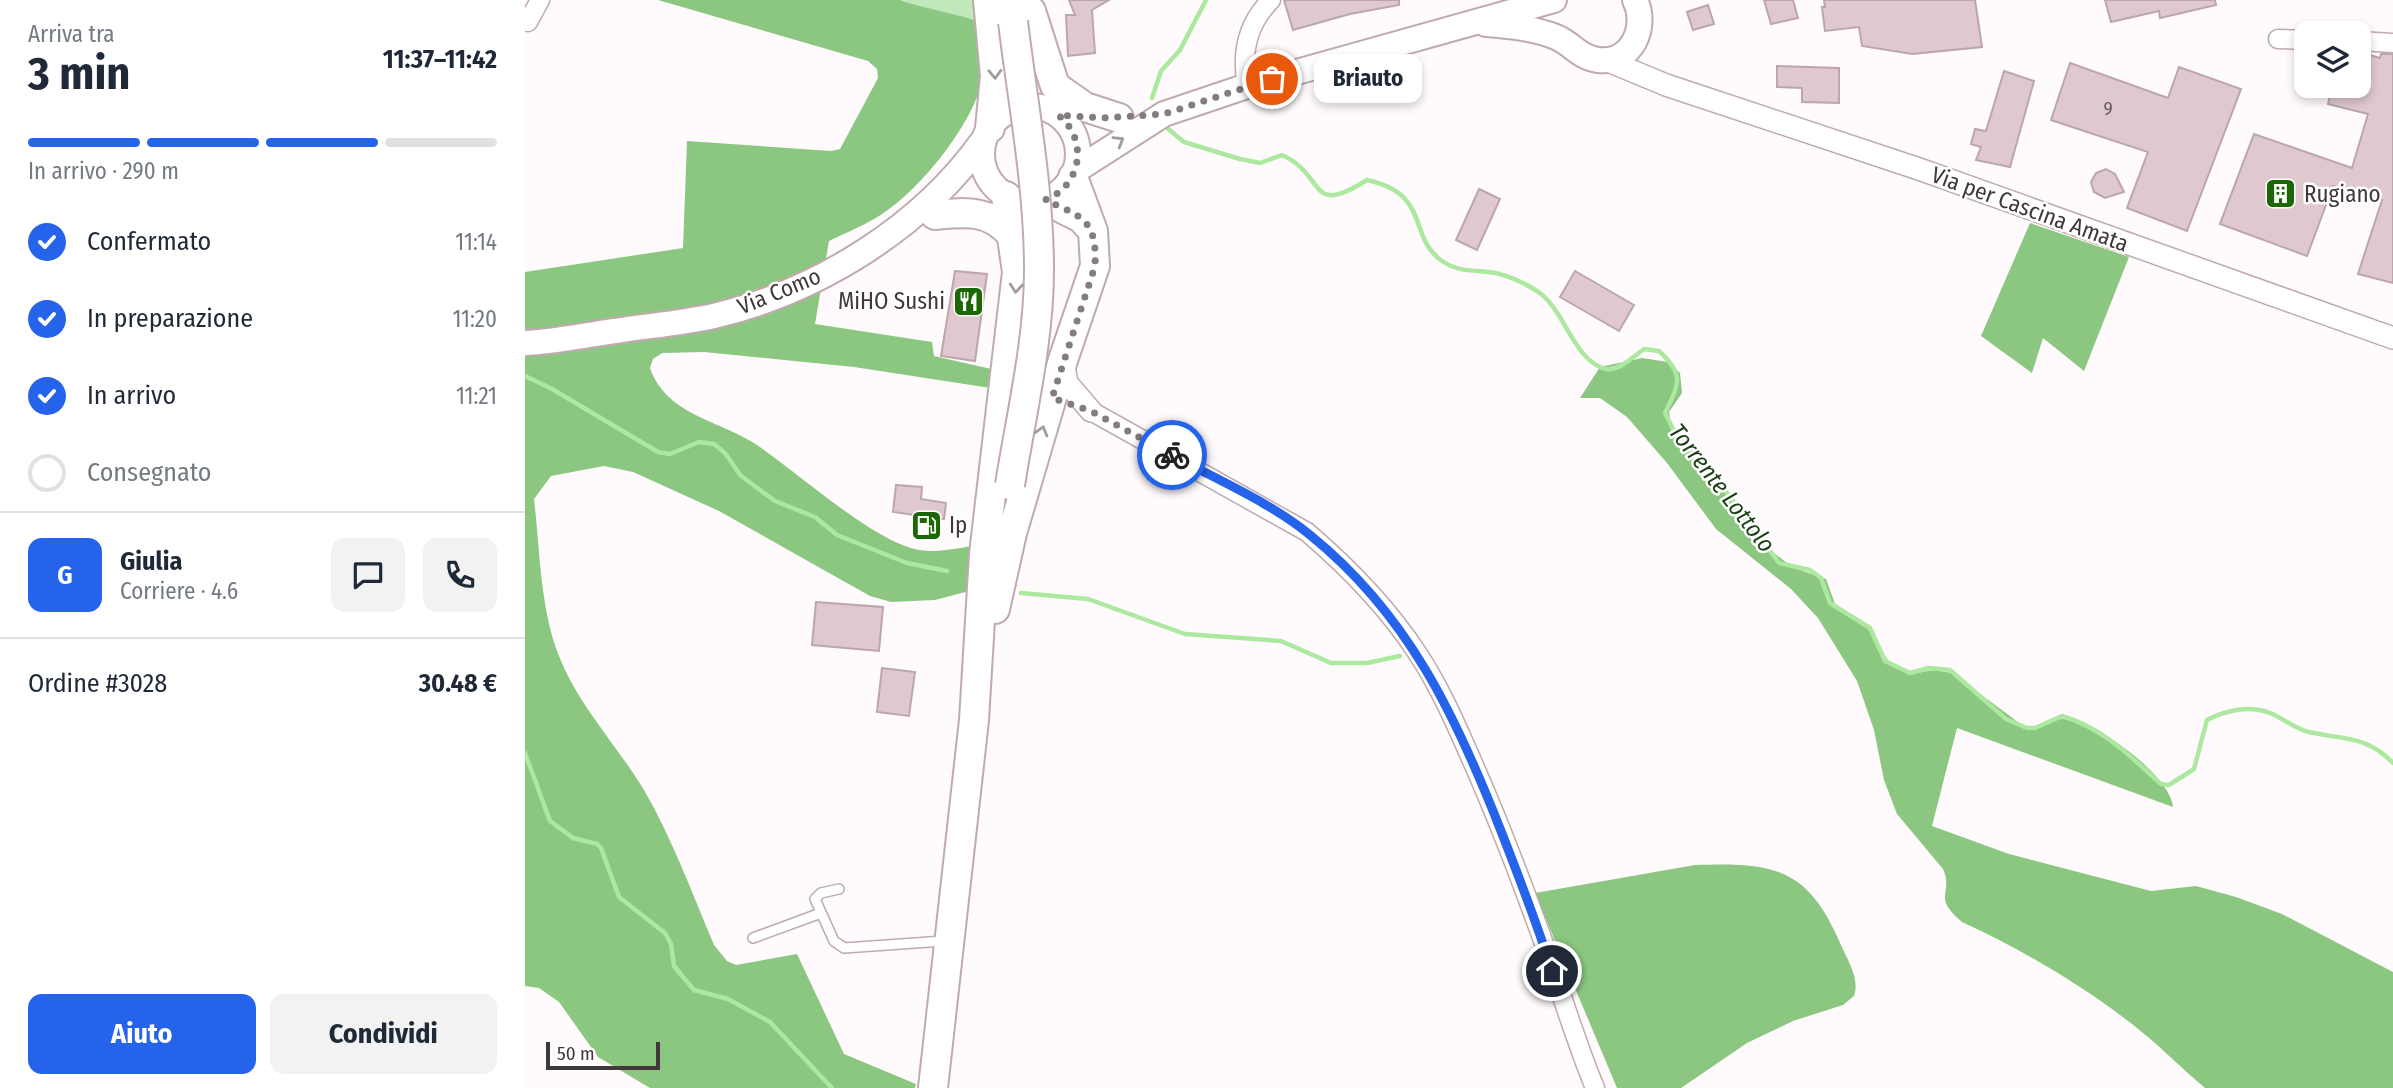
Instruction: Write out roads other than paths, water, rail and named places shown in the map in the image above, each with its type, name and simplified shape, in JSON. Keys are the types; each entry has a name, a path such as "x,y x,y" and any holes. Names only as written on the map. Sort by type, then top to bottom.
{"main road":[{"path":"977,687 984,554 1016,284 1012,236 1002,194 985,171 982,156 995,76 988,0"},
{"path":"987,134 996,120 1020,107 1036,106 1055,113 1119,118 1164,114 1247,86 1554,0"},
{"path":"1567,0 1562,14 1562,30 1568,43"},
{"path":"1471,23 1523,28 1557,37 1585,57 1606,60 1628,50 1637,39 1641,28 1638,2"},
{"path":"977,687 1012,533 1063,360 1095,266 1093,231 1074,174 1078,145 1070,127 1055,113 1041,83 1020,8"},
{"path":"1020,8 1055,86 1085,107 1119,118"},
{"path":"933,1088 977,687 1032,346 1039,273 1020,8"},
{"path":"895,231 1002,194 1025,202 1045,200 1060,192 1074,174 1164,114"},
{"name":"Via Como","path":"525,342 687,321 736,310 796,287 852,259 895,231 949,183 987,134"},
{"path":"1045,200 1081,218 1093,231"},
{"path":"935,215 967,212 985,215 1003,225 1012,236"}],"street":[{"path":"528,22 540,0"},
{"path":"1247,86 1242,59 1260,11 1271,0"},
{"path":"1637,39 1646,66 1665,85"},
{"path":"2278,39 2294,40"},
{"path":"2371,42 2393,43"},
{"name":"Via per Cascina Amata","path":"1606,60 1665,85 1919,169 2393,338"},
{"path":"1063,360 1067,383 1091,411"},
{"path":"1052,398 1091,411 1307,533 1335,556 1384,609 1418,653 1445,699 1482,782 1538,928 1573,1035 1595,1088"}],"lane":[{"path":"839,889 821,893 815,899 834,940 845,948 949,941"},
{"path":"753,938 821,913"}],"waterway":[{"name":"Torrente Lottolo","path":"1152,98 1161,71 1180,50 1206,0"},
{"name":"Torrente Lottolo","path":"1167,128 1184,142 1240,159 1260,163 1282,155 1296,163 1326,194 1335,195 1348,191 1367,180 1387,187 1401,195 1410,205 1431,251 1442,261 1465,270 1507,276 1537,291 1557,312 1584,354 1602,368 1619,367 1644,349 1659,351 1676,373 1676,387 1665,413 1675,433 1711,471 1779,563 1810,570 1821,578 1830,603 1870,628 1885,661 1910,673 1929,668 1950,670 2006,719 2027,728 2035,728 2062,716 2077,721 2103,735 2161,784 2169,785 2194,769 2207,720 2238,710 2262,711 2304,731 2364,743 2393,763"},
{"path":"525,376 552,389 658,452 670,454 699,442 714,444 725,453 741,476 775,501 815,517 837,535 907,563 947,571"},
{"path":"1021,593 1088,599 1185,634 1281,641 1331,663 1367,663 1400,656"},
{"path":"525,753 550,821 573,838 597,844 601,848 619,897 665,933 671,944 674,966 694,990 728,999 770,1022 832,1088"}],"place":[{"name":"Briauto","path":"1272,79"},
{"name":"Rugiano","path":"2281,194"},
{"name":"MiHO Sushi","path":"968,301"},
{"name":"Ip","path":"926,525"}]}
